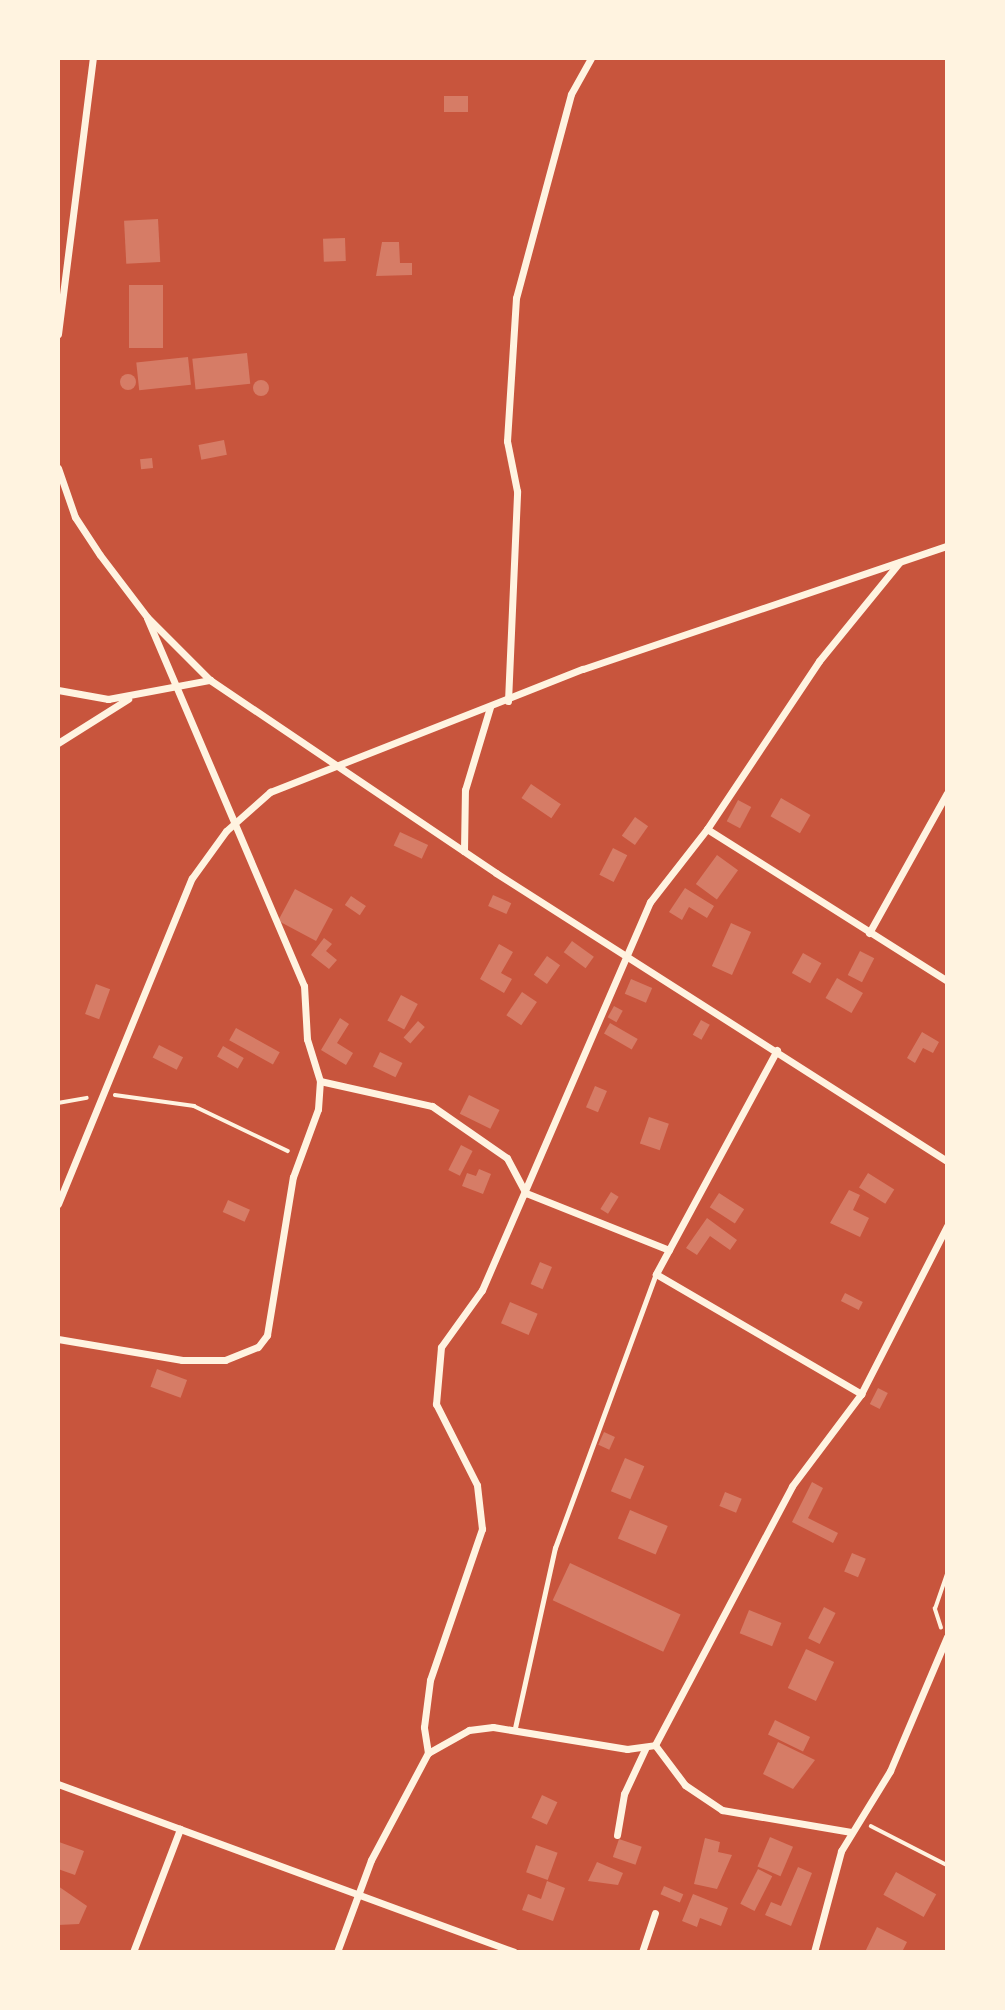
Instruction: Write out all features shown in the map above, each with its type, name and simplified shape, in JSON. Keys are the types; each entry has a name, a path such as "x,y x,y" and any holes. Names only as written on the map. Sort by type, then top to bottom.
{"street":[{"path":"58,334 93,58"},
{"path":"508,701 517,491 507,441 516,298 571,94 590,58"},
{"path":"58,468 75,517 147,617 210,680 340,763 464,851 947,1161"},
{"path":"58,1204 192,878 232,825 270,792 508,701 583,668 947,546"},
{"path":"428,1753 424,1727 430,1680 482,1517 469,1464 438,1415 438,1357 482,1290 650,902 707,829 819,661 899,564"},
{"path":"58,1339 182,1360 225,1360 258,1347 267,1335 300,1156 312,1131 320,1081 307,1039 304,986 232,825 180,687 147,617"},
{"path":"58,690 132,697 210,680"},
{"path":"58,743 132,697"},
{"path":"464,851 465,790 490,707"},
{"path":"869,933 947,793"},
{"path":"707,829 947,981"},
{"path":"777,1050 656,1274 861,1394"},
{"path":"320,1081 432,1107 507,1158 526,1193 669,1250"},
{"path":"337,1952 355,1896 428,1753 469,1730 515,1728 645,1749 654,1745 792,1486 861,1394 947,1226"},
{"path":"814,1952 851,1832 890,1771 946,1637"},
{"path":"654,1745 685,1785 722,1810 851,1832"},
{"path":"617,1835 624,1794 645,1749"},
{"path":"58,1784 355,1896 514,1952"},
{"path":"133,1952 180,1829"},
{"path":"642,1952 655,1913"}],"lane":[{"path":"515,1728 555,1548 656,1274"}],"path":[{"path":"58,1103 102,1093 194,1107 300,1156"},
{"path":"946,1637 936,1609 947,1574"},
{"path":"859,1819 947,1865"}],"building":[{"path":"444,96 468,96 468,112 444,112"},
{"path":"158,219 160,262 126,264 124,221"},
{"path":"345,238 346,261 324,262 323,239"},
{"path":"382,242 399,242 400,263 412,263 412,275 376,276"},
{"path":"129,285 163,285 163,348 129,348"},
{"path":"247,353 250,384 196,390 192,359"},
{"path":"188,357 191,385 139,390 136,362"},
{"path":"128,374 134,376 134,388 128,390 122,388 120,382 122,376"},
{"path":"261,380 267,382 267,394 261,396 255,394 253,388 255,382"},
{"path":"224,440 227,455 201,460 198,445"},
{"path":"152,458 153,468 141,469 140,459"},
{"path":"531,784 561,804 551,818 521,798"},
{"path":"781,798 810,815 800,833 770,816"},
{"path":"738,800 751,807 740,828 727,821"},
{"path":"635,817 648,826 635,845 622,836"},
{"path":"400,832 428,845 422,859 394,846"},
{"path":"613,848 627,855 614,882 599,875"},
{"path":"717,855 738,870 717,899 696,884"},
{"path":"685,888 714,906 707,918 689,907 682,920 669,912"},
{"path":"295,889 333,909 316,941 278,921"},
{"path":"493,895 511,903 506,914 488,906"},
{"path":"351,896 366,906 360,915 345,905"},
{"path":"731,923 751,932 732,975 712,966"},
{"path":"324,938 332,944 326,951 337,960 329,969 311,955"},
{"path":"572,941 594,957 586,968 564,952"},
{"path":"499,944 513,952 501,973 512,979 504,993 480,979"},
{"path":"860,951 874,958 862,982 848,975"},
{"path":"803,953 821,963 810,983 792,973"},
{"path":"547,956 560,965 547,984 534,975"},
{"path":"837,978 863,993 851,1013 826,998"},
{"path":"631,979 652,988 646,1003 625,994"},
{"path":"96,984 110,989 99,1019 85,1014"},
{"path":"522,992 537,1002 521,1025 506,1015"},
{"path":"401,995 418,1004 404,1030 387,1021"},
{"path":"614,1006 623,1011 616,1022 608,1017"},
{"path":"340,1018 349,1024 337,1043 353,1053 346,1065 321,1050"},
{"path":"701,1020 710,1025 702,1040 693,1035"},
{"path":"418,1021 425,1027 410,1044 404,1038"},
{"path":"610,1023 638,1039 632,1049 604,1033"},
{"path":"236,1028 280,1052 273,1064 229,1040"},
{"path":"922,1032 939,1042 933,1053 923,1048 915,1063 907,1058"},
{"path":"159,1045 183,1057 177,1070 153,1057"},
{"path":"223,1046 244,1058 238,1068 217,1056"},
{"path":"380,1052 402,1063 395,1077 373,1066"},
{"path":"595,1086 607,1091 598,1112 586,1107"},
{"path":"469,1095 500,1110 490,1129 460,1114"},
{"path":"649,1117 669,1124 660,1150 640,1143"},
{"path":"461,1145 473,1151 460,1176 448,1170"},
{"path":"479,1169 491,1174 483,1194 462,1186 467,1173 476,1176"},
{"path":"868,1173 894,1189 885,1204 859,1187"},
{"path":"849,1190 860,1195 853,1210 869,1218 860,1237 830,1223"},
{"path":"611,1192 619,1197 608,1214 600,1209"},
{"path":"719,1193 744,1209 735,1224 710,1207"},
{"path":"228,1200 250,1210 245,1222 223,1212"},
{"path":"707,1218 737,1240 730,1250 710,1236 697,1255 686,1248"},
{"path":"540,1262 552,1267 543,1289 531,1284"},
{"path":"845,1293 863,1302 859,1310 841,1301"},
{"path":"510,1302 538,1314 529,1335 501,1323"},
{"path":"157,1369 187,1380 181,1398 151,1387"},
{"path":"878,1388 888,1393 880,1409 870,1404"},
{"path":"604,1432 615,1437 609,1450 598,1445"},
{"path":"625,1458 644,1466 630,1499 611,1491"},
{"path":"812,1482 823,1488 808,1518 838,1533 833,1543 792,1522"},
{"path":"725,1492 742,1499 736,1513 719,1506"},
{"path":"630,1510 668,1526 656,1555 618,1539"},
{"path":"852,1553 866,1559 858,1577 844,1571"},
{"path":"570,1563 681,1615 663,1652 553,1600"},
{"path":"824,1607 836,1613 820,1644 808,1638"},
{"path":"749,1610 781,1623 772,1646 740,1633"},
{"path":"806,1649 834,1662 816,1701 788,1688"},
{"path":"775,1720 810,1737 803,1751 768,1734"},
{"path":"778,1742 815,1760 793,1789 763,1774"},
{"path":"542,1795 557,1802 547,1825 531,1818"},
{"path":"770,1837 793,1847 781,1876 757,1866"},
{"path":"705,1838 720,1842 718,1852 732,1855 717,1889 694,1884"},
{"path":"619,1839 642,1847 636,1865 613,1857"},
{"path":"59,1842 84,1851 75,1875 58,1869"},
{"path":"536,1845 558,1853 548,1880 526,1872"},
{"path":"597,1862 623,1873 618,1885 588,1881"},
{"path":"798,1867 812,1873 791,1926 765,1915 771,1902 781,1906"},
{"path":"758,1869 772,1876 755,1911 740,1904"},
{"path":"896,1872 936,1894 924,1917 883,1895"},
{"path":"547,1881 565,1888 553,1921 522,1910 528,1894 541,1899"},
{"path":"58,1886 87,1906 79,1924 58,1925"},
{"path":"664,1886 683,1894 680,1902 660,1894"},
{"path":"693,1894 728,1908 721,1926 700,1918 697,1927 682,1921"},
{"path":"877,1927 907,1942 902,1952 865,1952"}]}
